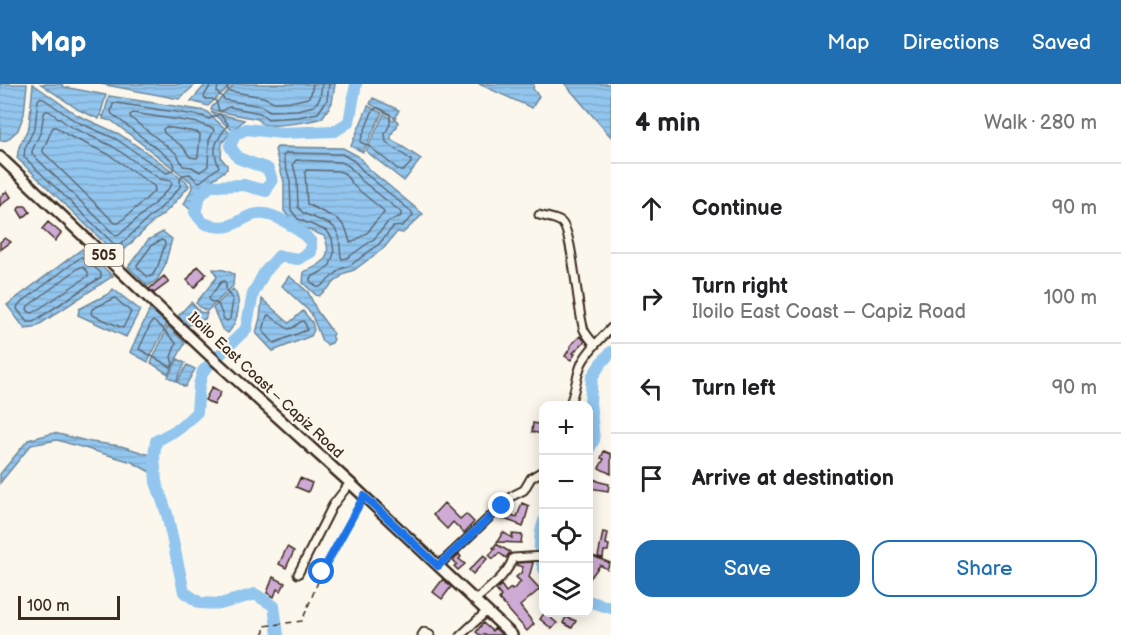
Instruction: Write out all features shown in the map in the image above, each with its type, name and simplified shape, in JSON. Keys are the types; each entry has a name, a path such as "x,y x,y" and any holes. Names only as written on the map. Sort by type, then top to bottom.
{"main road":[{"name":"Iloilo East Coast – Capiz Road","path":"0,157 207,353 512,635"}],"street":[{"path":"539,215 558,220 565,226 572,254 584,330 595,345"},
{"path":"570,401 582,362 611,328"},
{"path":"438,566 512,496 524,490 531,478 539,473"},
{"path":"298,574 333,505 350,483"},
{"path":"475,600 504,575 513,558 539,556"},
{"path":"461,635 487,611"},
{"path":"422,635 424,632 430,635"}],"path":[{"path":"264,635 264,626 302,621 322,572 364,496"}],"water":[{"path":"0,84 27,84 24,114 18,130 7,140 0,141"},
{"path":"33,84 77,115 119,134 186,181 189,186 169,209 118,256 17,158 19,147 29,126"},
{"path":"41,84 62,84 64,87 106,95 99,119 79,110"},
{"path":"101,84 196,84 179,99"},
{"path":"206,84 232,84 208,106 191,101"},
{"path":"235,84 335,84 332,103 322,118 281,125 266,125 258,119 211,110"},
{"path":"479,84 534,84 533,89 539,96 532,108"},
{"path":"565,84 611,84 611,137"},
{"path":"109,96 206,111 230,133 222,143 221,158 227,165 227,169 199,190 191,210 184,204 192,188 191,182 112,121 103,119"},
{"path":"373,98 399,110 395,118 370,104"},
{"path":"368,106 382,113 363,152 351,146"},
{"path":"211,112 244,120 233,131"},
{"path":"384,114 398,122 391,139 421,159 404,181 366,151"},
{"path":"277,147 343,148 358,156 370,170 423,214 403,233 397,232 384,248 354,270 345,273 319,296 316,295 303,283 304,272 316,267 324,260 328,250 327,244 324,236 294,224 284,211 284,182 275,150"},
{"path":"163,232 172,239 164,268 157,280 148,286 128,267 148,240"},
{"path":"82,249 113,276 34,328 25,329 7,305"},
{"path":"213,269 234,274 233,286 207,311 196,303 217,277"},
{"path":"289,276 308,292 317,311 333,333 332,343 327,345 322,341 311,313 282,286"},
{"path":"113,289 140,310 126,337 78,315 79,309 110,293"},
{"path":"233,289 238,299 238,311 228,333 222,329 213,308"},
{"path":"262,299 289,323 303,311 312,322 314,330 311,336 273,351 256,333"},
{"path":"191,302 200,312 207,313 205,319 195,326 190,324 188,326 179,317"},
{"path":"150,309 167,324 148,362 130,352"},
{"path":"168,326 185,343 168,374 151,363"},
{"path":"178,359 185,363 176,381 168,377"},
{"path":"187,365 195,369 185,387 177,382"},
{"path":"54,433 121,446 154,456 150,472 132,462 57,440 31,445 0,483 0,474 28,440"}],"building":[{"path":"7,191 11,197 0,206 0,197"},
{"path":"20,206 26,206 30,212 23,218 18,210"},
{"path":"48,222 61,233 55,241 42,229"},
{"path":"5,238 11,242 0,250 0,242"},
{"path":"198,266 206,274 194,288 187,280"},
{"path":"164,276 169,282 154,293 149,289"},
{"path":"580,336 585,341 573,353 575,354 571,360 565,356 570,346"},
{"path":"212,387 221,392 214,405 205,400"},
{"path":"533,423 539,424 539,433 532,432"},
{"path":"604,451 611,454 611,474 599,468 604,459 601,458"},
{"path":"300,478 312,483 308,492 296,487"},
{"path":"594,479 609,484 608,491 593,489"},
{"path":"444,503 460,519 466,514 474,522 464,533 453,522 447,529 433,515"},
{"path":"522,503 529,506 523,527 501,518 503,512 517,517"},
{"path":"503,532 512,538 512,534 522,535 521,543 497,542"},
{"path":"603,532 608,533 606,544 609,545 608,551 604,551 603,558 598,557"},
{"path":"496,544 510,552 506,558 499,553 493,559 489,555 495,549 493,548"},
{"path":"287,547 294,551 286,568 279,564"},
{"path":"459,554 461,557 459,559 465,564 458,570 453,560"},
{"path":"484,555 487,559 473,574 469,570"},
{"path":"593,556 610,563 607,569 600,565 593,574"},
{"path":"517,563 533,563 529,577 539,588 520,606 534,624 527,631 499,599 501,596 496,590 501,585 506,592 521,582 516,577 521,573 523,567 516,565"},
{"path":"273,577 285,583 281,591 277,589 274,597 267,593"},
{"path":"443,579 451,587 442,599 433,592"},
{"path":"552,617 557,623 552,629 540,619"},
{"path":"566,617 576,621 572,628 563,623"},
{"path":"483,623 492,631 495,628 502,635 480,635 476,632"}],"waterway":[{"path":"278,635 274,606 255,594 220,604 200,603 184,592 167,514 156,482 154,456 156,441 180,428 197,412 199,385 203,371 246,329 253,294 264,273 279,256 298,259 311,252 311,242 307,237 287,223 265,214 255,214 225,227 204,223 195,212 200,196 210,186 244,185 266,191 272,180 268,169 238,158 230,146 235,135 246,129 282,133 335,131 349,122 356,84"},
{"path":"590,401 592,377 611,352"},
{"path":"593,430 593,442"},
{"path":"593,603 611,608"}],"route":[{"path":"322,572 364,496 438,566 502,506"}]}
